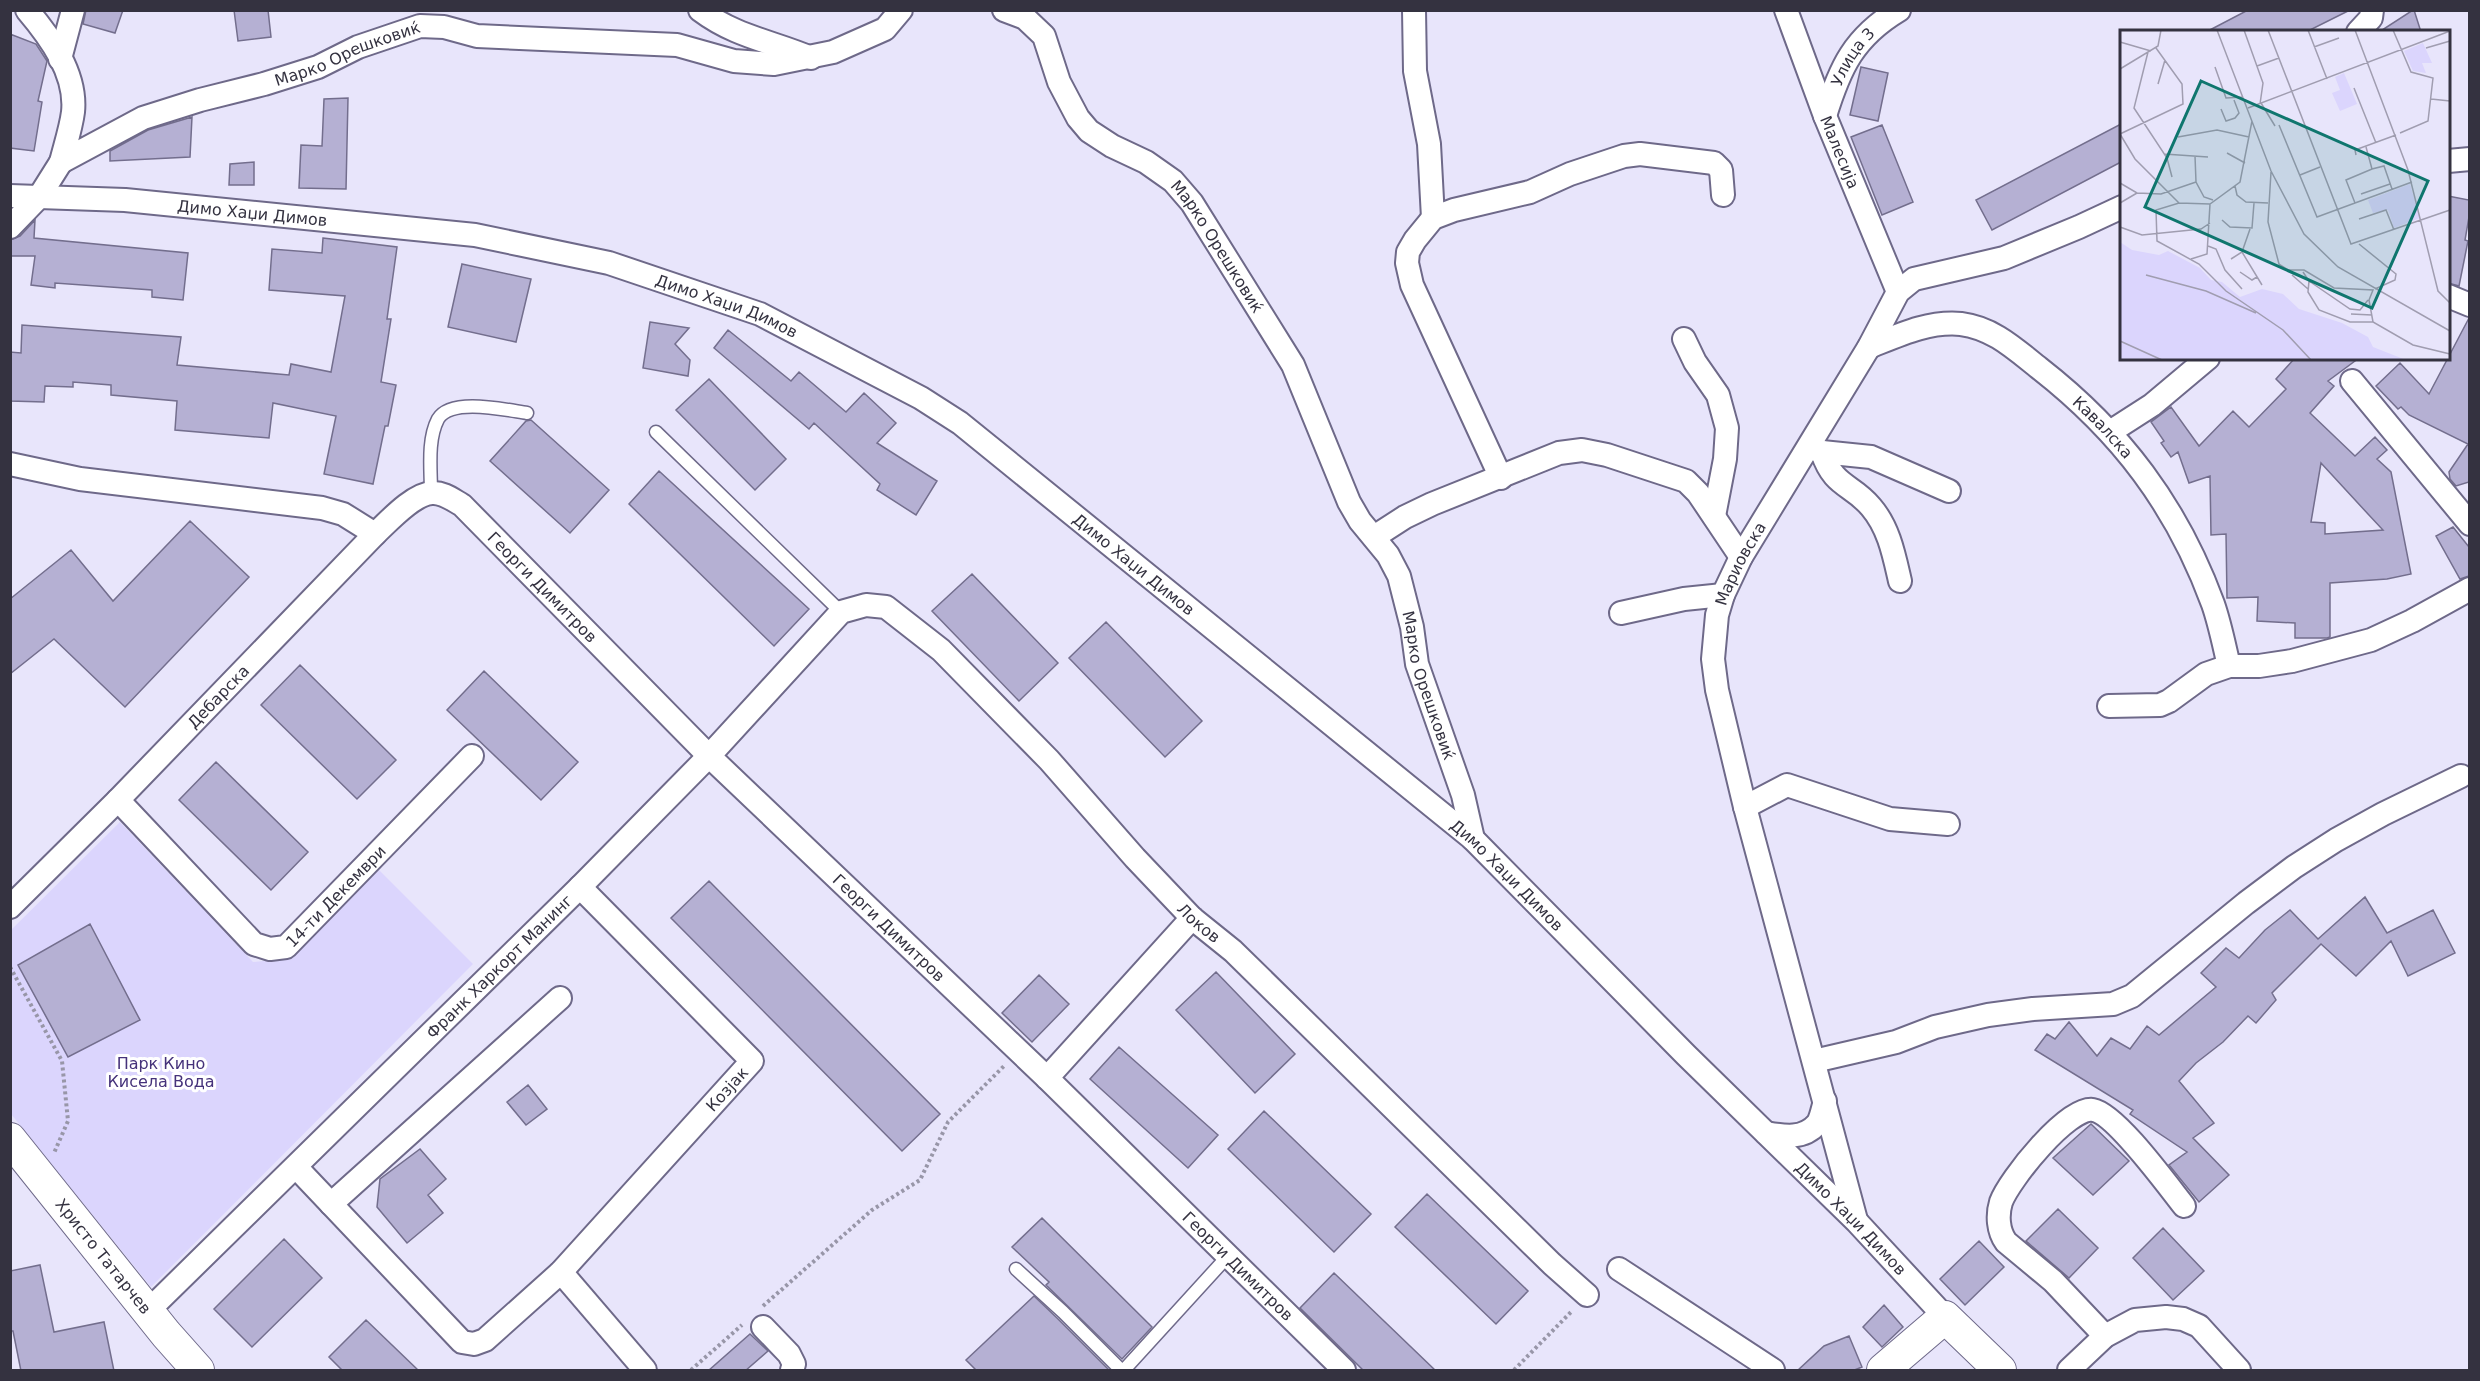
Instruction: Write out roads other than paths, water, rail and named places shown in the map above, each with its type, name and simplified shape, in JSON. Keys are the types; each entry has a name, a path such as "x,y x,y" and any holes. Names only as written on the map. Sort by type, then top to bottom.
{"street":[{"path":"10,227 39,197 61,162 73,111 71,89 60,59 53,44 27,10"},
{"path":"60,59 73,10"},
{"path":"700,10 732,31 789,48 811,58"},
{"name":"Марко Орешковиќ","path":"61,162 143,118 318,67 358,47 420,26 444,27 477,36 677,45 734,61 774,64 834,52 885,29 901,10"},
{"path":"1004,10 1026,18 1044,36"},
{"name":"Марко Орешковиќ","path":"1042,10 1044,36 1059,82 1078,118 1089,131 1112,146 1146,162 1173,181 1192,202 1293,365 1349,502 1360,521 1388,555 1399,576 1412,627 1417,664 1462,795 1473,839"},
{"path":"1414,10 1415,71 1430,144 1433,218"},
{"name":"Малесија","path":"1786,10 1825,116 1898,292"},
{"name":"Улица 3","path":"1825,116 1835,83 1850,52 1876,24 1899,10"},
{"path":"2360,30 2372,18 2372,10"},
{"path":"1500,478 1412,285 1407,263 1408,252 1414,240 1433,218 1454,210 1530,192 1570,174 1624,156 1640,154 1714,164 1721,170 1723,195"},
{"path":"2450,161 2469,159"},
{"name":"Димо Хаџи Димов","path":"10,196 125,200 475,235 609,263 760,314 921,399 960,423 1473,839 1686,1055 1857,1222 1945,1317 2000,1371"},
{"path":"1898,292 1914,279 2004,258 2120,207"},
{"name":"Мариовска","path":"1857,1222 1745,807 1717,690 1713,659 1716,626 1723,595 1741,557 1815,449 1898,292"},
{"path":"2450,297 2469,305"},
{"name":"Кавалска","path":"1869,347 1910,330 1936,324 1961,324 1980,328 1999,337 2054,380 2110,432 2149,478 2173,517 2213,604 2229,666"},
{"path":"1684,339 1695,362 1718,395 1727,428 1725,459 1714,516"},
{"path":"2110,432 2152,405 2206,360"},
{"path":"2352,381 2469,524"},
{"path":"1815,449 1871,457 1948,491"},
{"path":"1815,449 1828,469 1875,513 1891,542 1900,581"},
{"path":"1374,537 1405,517 1432,504 1559,453 1582,450 1607,455 1686,481 1698,493 1741,557"},
{"path":"10,464 80,479 322,508 343,514 375,534"},
{"name":"Дебарска","path":"10,907 118,800 375,534 402,509 431,493"},
{"name":"Георги Димитров","path":"431,493 447,496 462,505 709,756 1018,1052 1047,1077 1344,1371"},
{"path":"2109,706 2160,705 2206,674 2229,666 2259,666 2292,661 2371,640 2469,590"},
{"path":"1621,613 1684,599 1723,595"},
{"name":"Локов","path":"841,612 866,605 886,607 941,650 1049,760 1135,858 1192,918 1233,951 1552,1264 1587,1295"},
{"name":"Франк Харкорт Манинг","path":"147,1311 580,887 709,756 841,612"},
{"name":"14-ти Декември","path":"118,800 254,944 270,949 286,947 472,756"},
{"path":"1815,1061 1896,1042 1935,1027 1988,1015 2033,1009 2113,1004 2132,996 2294,867 2383,813 2461,776"},
{"path":"1745,807 1787,785 1890,819 1948,824"},
{"name":"Козјак","path":"296,1167 462,1342 468,1344 485,1340 561,1272 752,1061 580,887"},
{"path":"1047,1077 1192,918"},
{"path":"332,1204 560,998"},
{"path":"1766,1133 1788,1137 1803,1134 1817,1124 1825,1101"},
{"path":"2105,1336 2053,1281 2001,1235 1999,1215 2001,1202 2017,1174 2073,1116 2091,1110 2103,1114 2129,1138 2184,1206"},
{"name":"Христо Татарчев","path":"10,1139 147,1311 198,1371"},
{"path":"1619,1269 1773,1371"},
{"path":"561,1272 645,1371"},
{"path":"1884,1371 1945,1317"},
{"path":"2069,1371 2105,1336 2134,1320 2166,1317 2183,1319 2199,1326 2239,1371"},
{"path":"754,1325 789,1354 794,1364 792,1371"}],"lane":[{"path":"431,493 432,447 434,429 439,417 457,407 527,413"},
{"path":"656,432 841,612"},
{"path":"1016,1269 1123,1371 1227,1257"}],"park label":[{"name":"Парк Кино Кисела Вода","path":"161,1072"}]}
